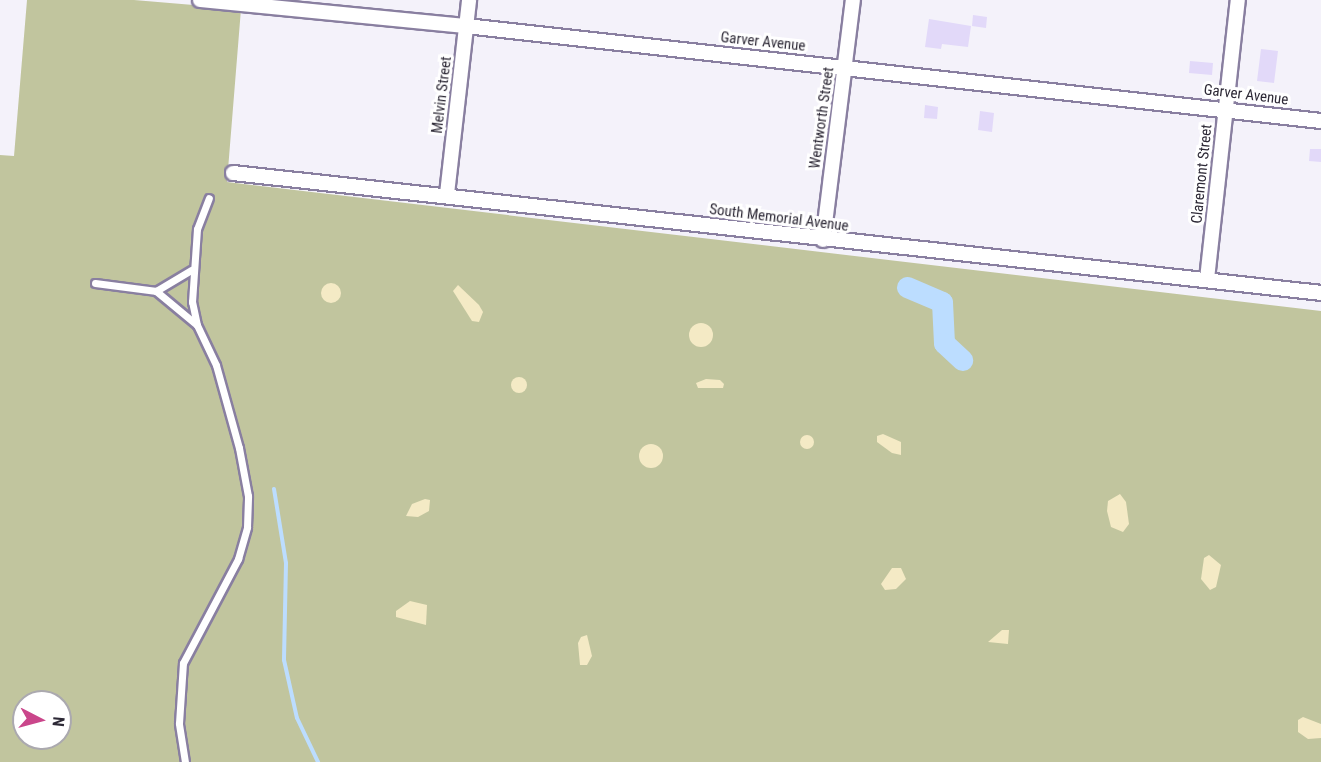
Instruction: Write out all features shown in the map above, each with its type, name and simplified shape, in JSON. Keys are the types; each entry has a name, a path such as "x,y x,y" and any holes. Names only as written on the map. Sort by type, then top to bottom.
{"street":[{"name":"Garver Avenue","path":"200,0 466,26 1321,121"},
{"name":"Melvin Street","path":"447,194 469,0"},
{"name":"Wentworth Street","path":"823,240 853,0"},
{"name":"Claremont Street","path":"1207,279 1238,0"},
{"name":"South Memorial Avenue","path":"233,173 447,194 823,240 1207,279 1321,293"}],"lane":[{"path":"185,762 179,723 183,663 232,570 247,527 248,496 239,448 216,365 197,325 191,270 196,229 209,198"},
{"path":"156,291 191,270"},
{"path":"95,283 156,291 197,325"}],"green space":[{"path":"27,0 134,0 241,9 227,182 1321,311 1321,762 0,762 0,155 14,156"}],"sand":[{"path":"331,283 338,286 341,293 338,300 331,303 324,300 321,293 324,286"},
{"path":"458,285 479,305 483,312 479,322 472,321 453,291"},
{"path":"701,323 706,324 712,330 712,340 706,346 701,347 696,346 690,340 689,335 690,330 696,324"},
{"path":"519,377 527,385 519,393 511,385"},
{"path":"706,379 720,380 724,384 723,388 698,388 696,383"},
{"path":"883,434 901,442 901,455 892,453 877,442 877,436"},
{"path":"804,435 810,435 814,442 810,449 804,449 800,445 800,439"},
{"path":"651,444 656,445 662,451 662,461 656,467 651,468 646,467 640,461 639,456 640,451 646,445"},
{"path":"1120,494 1126,502 1129,524 1123,532 1111,527 1107,511 1108,501"},
{"path":"425,499 430,500 429,511 418,517 406,516 412,504"},
{"path":"1209,555 1221,565 1216,587 1210,590 1201,579 1204,558"},
{"path":"892,568 901,568 906,579 896,589 885,590 881,584"},
{"path":"410,601 427,605 426,625 396,617 396,611"},
{"path":"1002,630 1009,630 1008,644 988,642"},
{"path":"587,635 592,656 587,665 580,665 578,643 581,637"},
{"path":"1303,717 1321,724 1321,738 1308,739 1298,732 1298,720"}],"building":[{"path":"973,15 987,17 986,28 972,26"},
{"path":"929,19 971,26 968,47 942,44 941,49 925,47"},
{"path":"1261,49 1278,51 1274,83 1257,81"},
{"path":"1190,61 1213,63 1212,75 1189,73"},
{"path":"925,105 938,107 937,119 924,118"},
{"path":"980,111 994,113 992,132 978,130"},
{"path":"1310,149 1321,149 1321,162 1309,161"}],"waterway":[{"path":"907,287 942,302 944,343 962,360"},
{"path":"274,489 286,563 284,660 297,718 318,762"}]}
